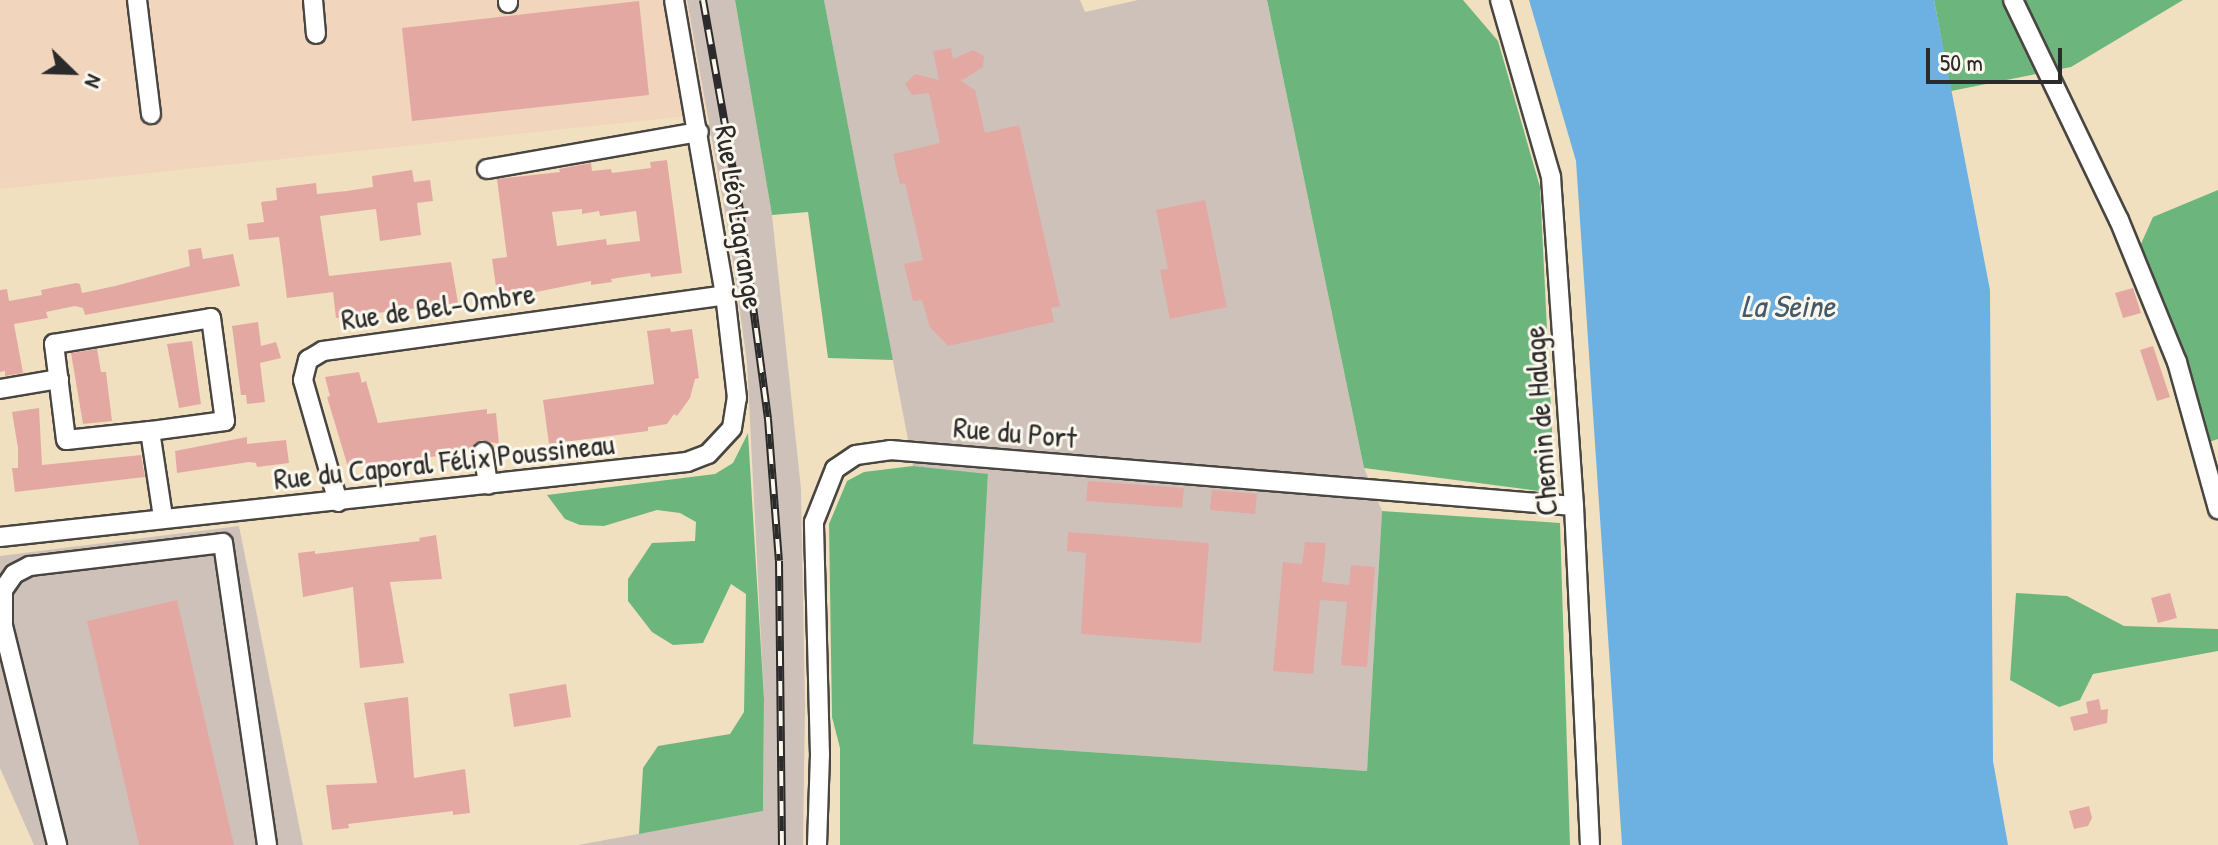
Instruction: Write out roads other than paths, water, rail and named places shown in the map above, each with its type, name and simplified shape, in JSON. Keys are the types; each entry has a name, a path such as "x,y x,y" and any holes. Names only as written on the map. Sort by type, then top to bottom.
{"street":[{"path":"137,0 151,114"},
{"path":"313,0 316,34"},
{"name":"Rue Léo Lagrange","path":"674,0 725,295 737,398 737,413 724,440"},
{"name":"Chemin de Halage","path":"1500,0 1551,177 1574,506 1590,845"},
{"path":"2013,0 2119,220 2177,362 2218,509"},
{"path":"487,169 699,132"},
{"name":"Rue de Bel-Ombre","path":"338,502 303,380 308,360 323,351 725,295"},
{"path":"211,318 225,421 150,431 66,440 54,344 211,318"},
{"path":"0,389 59,379"},
{"path":"150,431 163,517"},
{"name":"Rue du Caporal Félix Poussineau","path":"0,537 687,462 708,454 724,440"},
{"name":"Rue du Port","path":"817,845 820,755 814,522 835,469 856,455 890,450 1574,506"},
{"path":"483,452 488,485"},
{"path":"57,845 3,626 2,589 14,574 30,566 223,543 267,845"}],"water":[{"name":"La Seine","path":"1529,0 1934,0 1990,290 1993,761 2008,845 1622,845 1576,161"}],"railway":[{"path":"703,0 740,209 768,419 779,561 782,845"}]}
